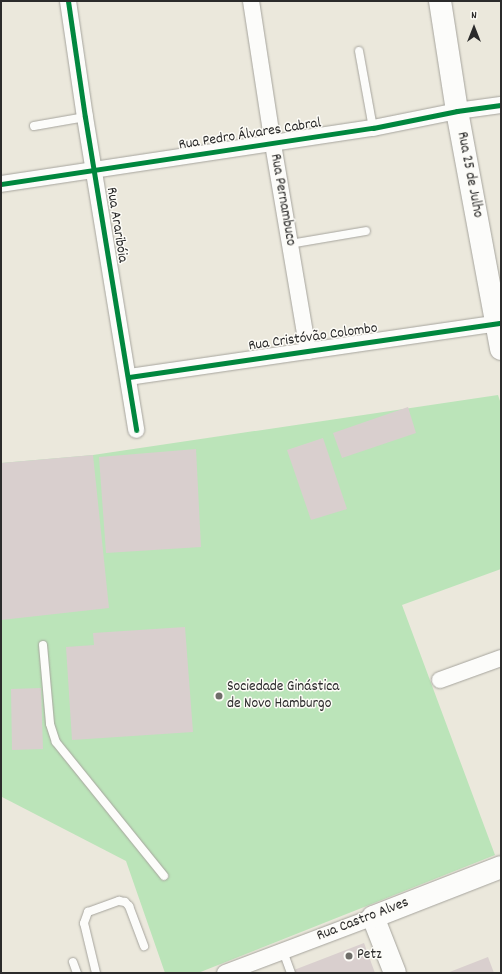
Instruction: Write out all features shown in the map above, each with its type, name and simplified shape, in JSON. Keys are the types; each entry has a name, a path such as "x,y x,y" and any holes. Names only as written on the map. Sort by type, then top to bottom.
{"street":[{"name":"Rua Araribóia","path":"68,1 85,117 129,377 136,430"},
{"name":"Rua Pernambuco","path":"251,1 273,144 308,351"},
{"name":"Rua 25 de Julho","path":"440,1 457,112 499,323 501,348"},
{"name":"Rua Pedro Álvares Cabral","path":"1,184 273,144 501,105"},
{"name":"Rua Cristóvão Colombo","path":"129,377 499,323"},
{"path":"440,680 501,658"},
{"name":"Rua Castro Alves","path":"225,973 501,867"},
{"path":"373,917 395,973"}],"lane":[{"path":"359,51 373,128"},
{"path":"34,126 85,117"},
{"path":"290,244 366,231"},
{"path":"43,645 50,724 56,742 164,876"},
{"path":"96,973 84,922 88,912 119,901 125,902 129,906 144,946"},
{"path":"283,951 291,973"},
{"path":"73,962 77,973"}],"green space":[{"name":"Sociedade Ginástica de Novo Hamburgo","path":"498,395 501,404 501,569 402,605 495,855 198,973 165,973 126,861 2,797 1,463 93,455"}],"building":[{"path":"408,407 416,433 342,458 333,433"},
{"path":"323,438 347,509 311,520 287,450"},
{"path":"196,449 201,547 106,553 99,457"},
{"path":"93,455 109,608 1,620 1,463"},
{"path":"185,627 193,732 72,740 66,647 94,645 93,633"},
{"path":"41,688 43,749 12,750 11,689"},
{"name":"Petz","path":"364,943 375,973 295,973 294,970"},
{"path":"488,957 494,973 447,973"}],"cycle path":[{"path":"68,1 85,117 136,430"},
{"path":"1,184 373,128 457,111 501,105"},
{"path":"129,377 501,323"}],"place":[{"name":"Sociedade Ginástica de Novo Hamburgo","path":"219,696"},
{"name":"Petz","path":"349,956"}]}
